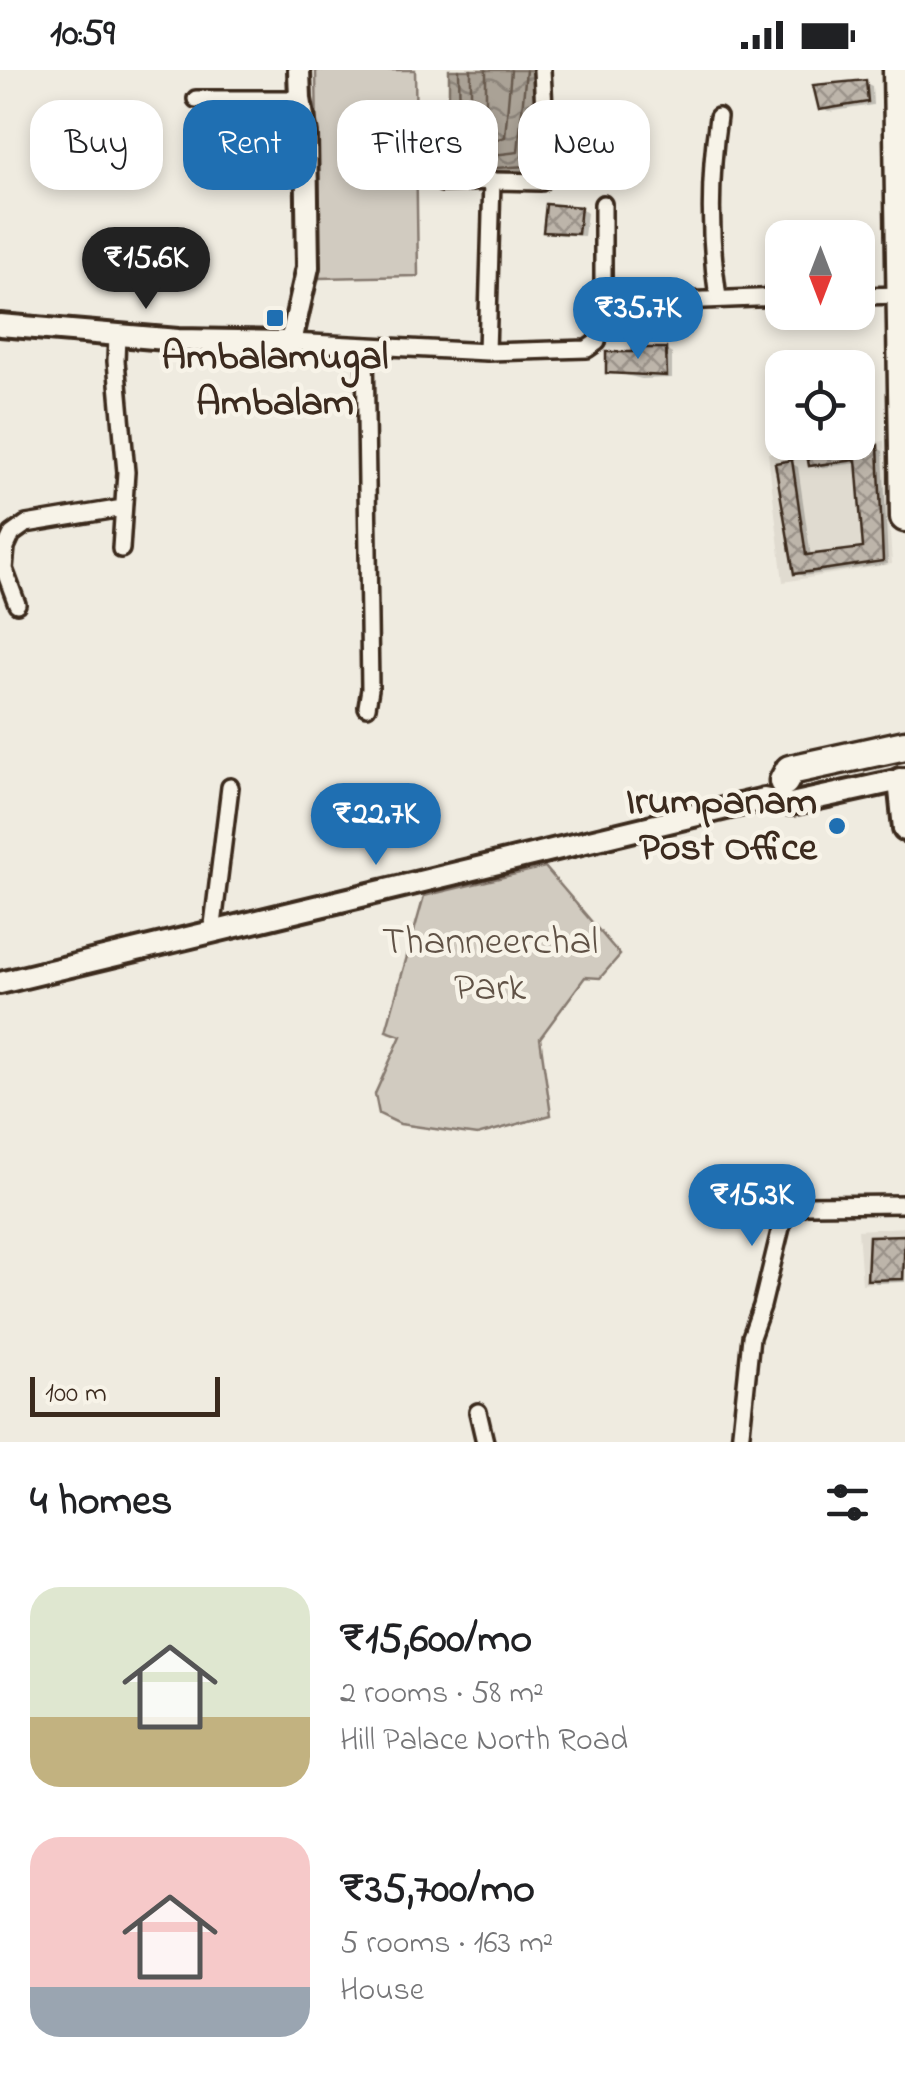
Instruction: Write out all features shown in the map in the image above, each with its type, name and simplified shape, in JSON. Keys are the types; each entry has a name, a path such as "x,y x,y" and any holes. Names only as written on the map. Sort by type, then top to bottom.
{"highway":[{"path":"898,70 905,517"},
{"path":"774,790 790,770 905,745"}],"main road":[{"path":"0,325 178,340 291,342 308,267 306,134 299,70"},
{"path":"0,983 774,790 903,773 905,829"}],"street":[{"path":"498,181 541,182 546,149 542,70"},
{"path":"196,98 300,98"},
{"path":"718,117 709,226 718,298"},
{"path":"487,352 492,190"},
{"path":"291,342 487,352 587,350 598,342 603,304 604,204"},
{"path":"875,296 903,295"},
{"path":"603,304 765,297"},
{"path":"117,335 126,472 120,548"},
{"path":"365,346 370,689 367,707"},
{"path":"17,604 4,570 6,546 12,534 26,524 123,508"},
{"path":"212,933 230,787"},
{"path":"740,1442 750,1337 762,1306 785,1211 807,1205 905,1204"},
{"path":"478,1412 485,1442"}],"shaded area":[{"path":"884,441 892,564 783,582 769,460 875,460 875,442"},
{"path":"905,1227 905,1281 862,1284 858,1230"}],"green space":[{"path":"316,70 415,70 415,100 337,100 337,190 417,190 418,276 319,278"},
{"name":"Thanneerchal Park","path":"545,867 620,955 600,978 585,977 540,1038 551,1115 477,1135 400,1124 379,1114 375,1094 401,1036 386,1031 424,896"}],"water":[{"path":"449,70 548,70 545,100 518,100 518,177 498,178 498,100 449,100"}],"building":[{"path":"866,80 868,102 819,110 813,85"},
{"path":"546,204 581,207 578,234 543,232"},
{"path":"633,348 666,348 667,376 606,373 606,352 633,352"},
{"path":"878,445 883,561 794,574 775,463 792,460 806,555 863,548 856,460 875,460"},
{"path":"808,460 856,460 809,466"},
{"path":"905,1235 903,1279 867,1280 869,1236"}],"place":[{"name":"Ambalamugal Ambalam","path":"275,318"},
{"name":"Irumpanam Post Office","path":"837,826"}]}
